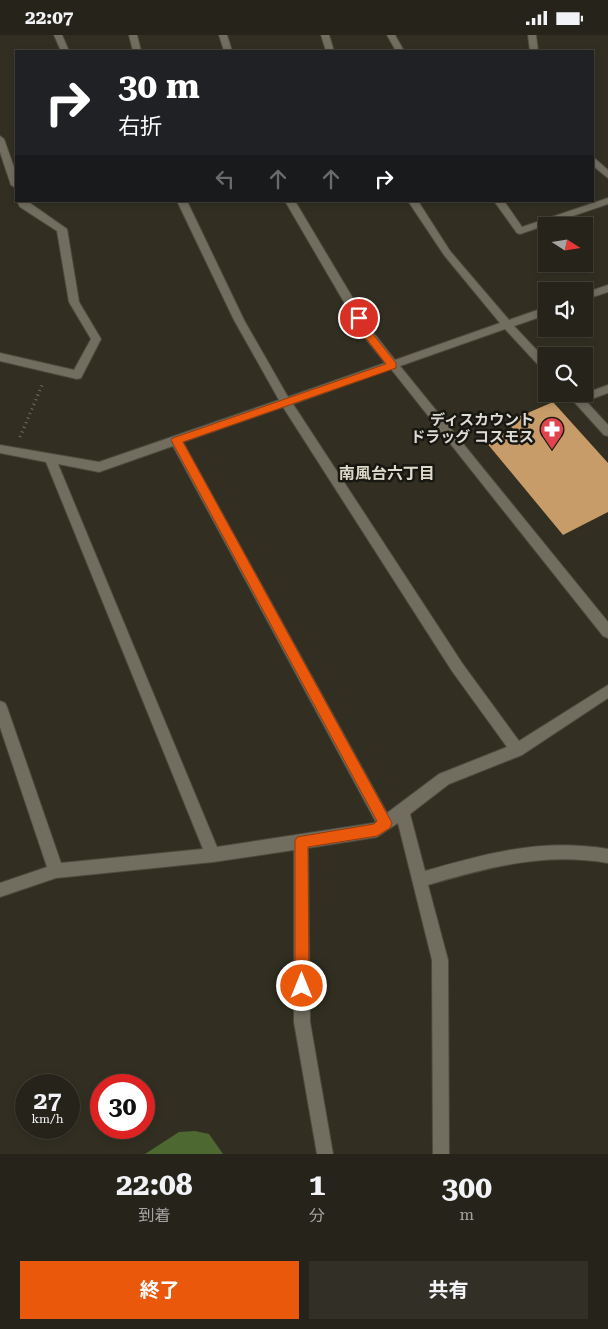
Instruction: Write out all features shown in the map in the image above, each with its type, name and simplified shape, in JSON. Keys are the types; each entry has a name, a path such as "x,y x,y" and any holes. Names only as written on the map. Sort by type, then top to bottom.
{"street":[{"path":"58,35 65,50"},
{"path":"134,35 137,50"},
{"path":"223,35 228,50"},
{"path":"325,35 330,50"},
{"path":"391,35 399,50"},
{"path":"532,35 534,50"},
{"path":"0,139 15,182"},
{"path":"594,161 608,175"},
{"path":"500,202 520,231 608,201"},
{"path":"0,357 77,375 96,339 74,302 62,229 23,205 22,202"},
{"path":"182,202 239,320 286,403 458,667 517,750"},
{"path":"291,202 369,335 608,632"},
{"path":"414,202 447,253 508,326 538,358"},
{"path":"593,294 608,288"},
{"path":"0,449 99,467 538,314"},
{"path":"593,393 608,389"},
{"path":"580,402 608,432"},
{"path":"176,440 386,823"},
{"path":"50,457 213,855"},
{"path":"0,890 56,871 213,855 377,830 444,779 517,750 608,691"},
{"path":"0,707 56,871"},
{"path":"402,811 440,961 441,1154"},
{"path":"301,841 302,1022 325,1154"},
{"path":"420,879 490,859 528,853 565,850 608,856"}],"path":[{"path":"14,452 49,368"}],"green space":[{"path":"195,1131 209,1134 223,1154 145,1154 179,1132"}],"building":[{"path":"553,402 608,463 608,512 563,535 486,442 513,429 507,422"}],"place":[{"name":"ディスカウント ドラッグ コスモス","path":"552,450"}],"district":[{"name":"南風台六丁目","path":"387,473"}],"route":[{"path":"302,986 301,841 377,830 386,823 176,440 393,366 369,335 359,318"}]}
